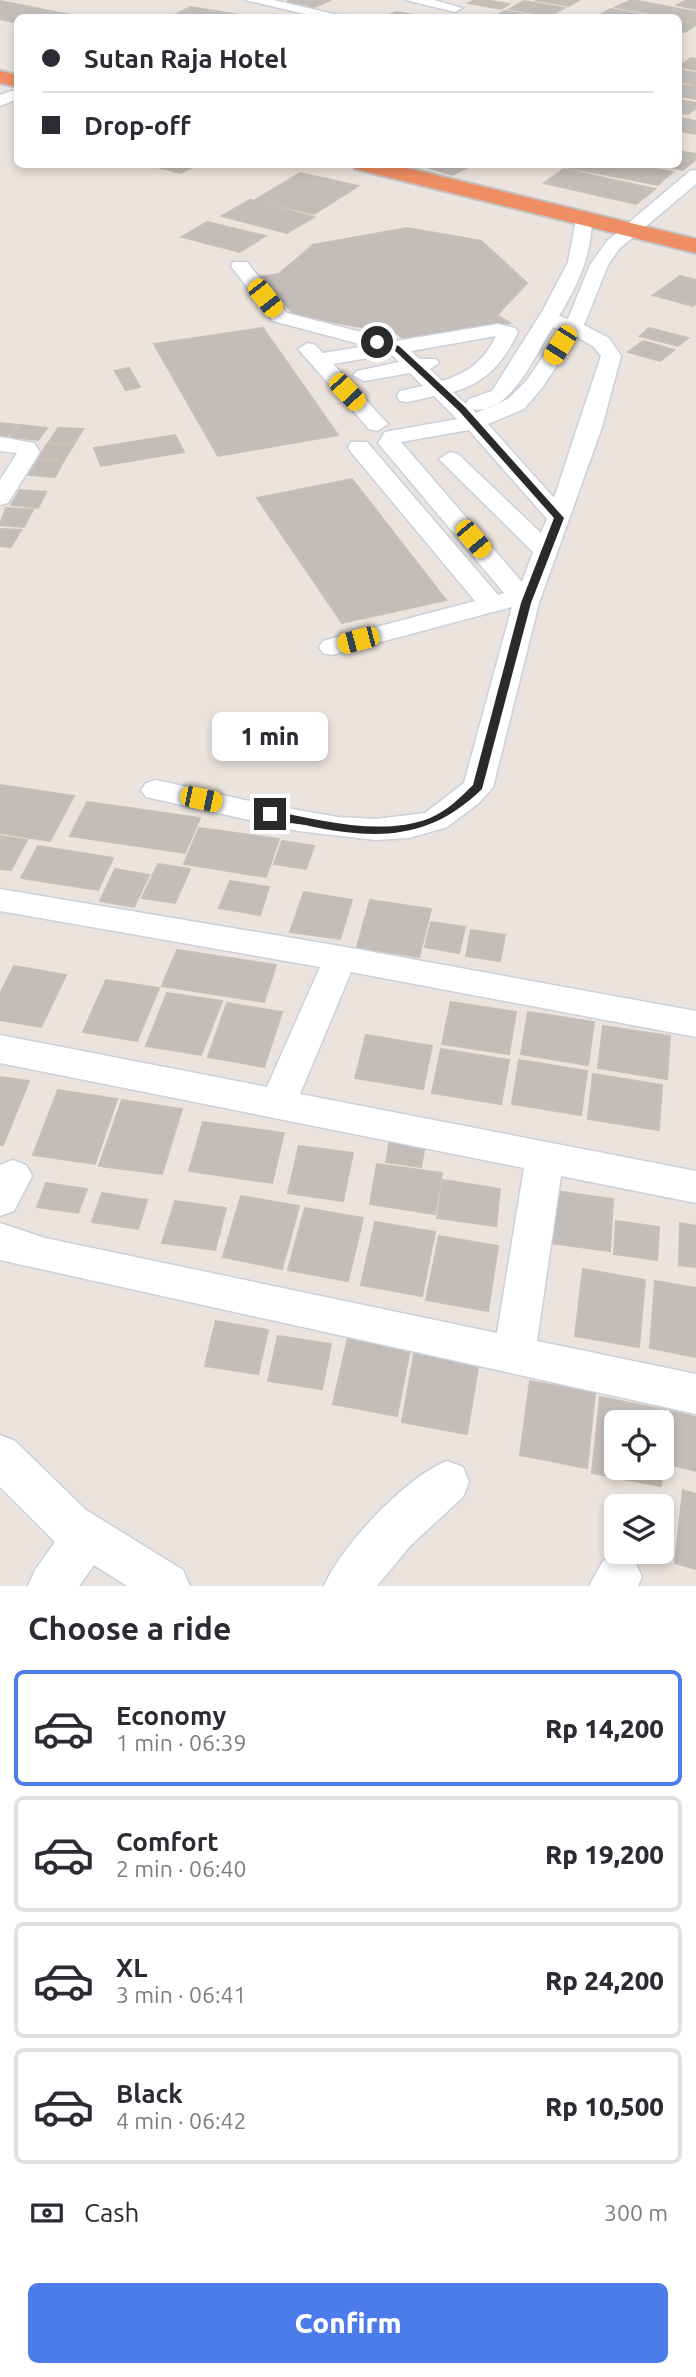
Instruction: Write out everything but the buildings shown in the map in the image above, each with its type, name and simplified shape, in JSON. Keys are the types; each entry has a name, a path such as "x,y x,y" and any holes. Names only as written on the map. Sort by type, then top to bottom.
{"highway":[{"path":"379,168 696,246"}],"street":[{"path":"252,0 324,14"},
{"path":"413,0 461,5 443,14"},
{"path":"492,604 359,447 350,444 343,434 355,425 385,432 516,404 535,384 570,329 599,265 613,245 696,175"},
{"path":"468,416 500,395 548,318 577,262 583,241 583,218"},
{"path":"240,266 280,317 385,432 524,600"},
{"path":"280,317 396,347 468,416 559,518"},
{"path":"156,790 343,829 407,828 435,820 460,804 478,787 524,600 559,518 591,427 611,356 602,344 548,318"},
{"path":"318,360 502,330 508,332 502,348 471,381 408,396"},
{"path":"365,375 502,348"},
{"path":"0,444 26,447 29,452 0,498"},
{"path":"450,459 546,551"},
{"path":"332,647 492,604 524,600"},
{"path":"0,900 340,958 696,1024"},
{"path":"278,1104 340,958"},
{"path":"0,1049 696,1187"},
{"path":"514,1355 545,1157"},
{"path":"0,1240 8,1246 45,1255 696,1394"},
{"path":"0,1456 71,1526 167,1586"},
{"path":"347,1586 394,1530 447,1482"},
{"path":"51,1586 88,1535"}],"route":[{"path":"270,814 343,829 407,828 435,820 460,804 478,787 526,603 559,518 497,445 462,409 438,390 396,347 377,342"}]}
